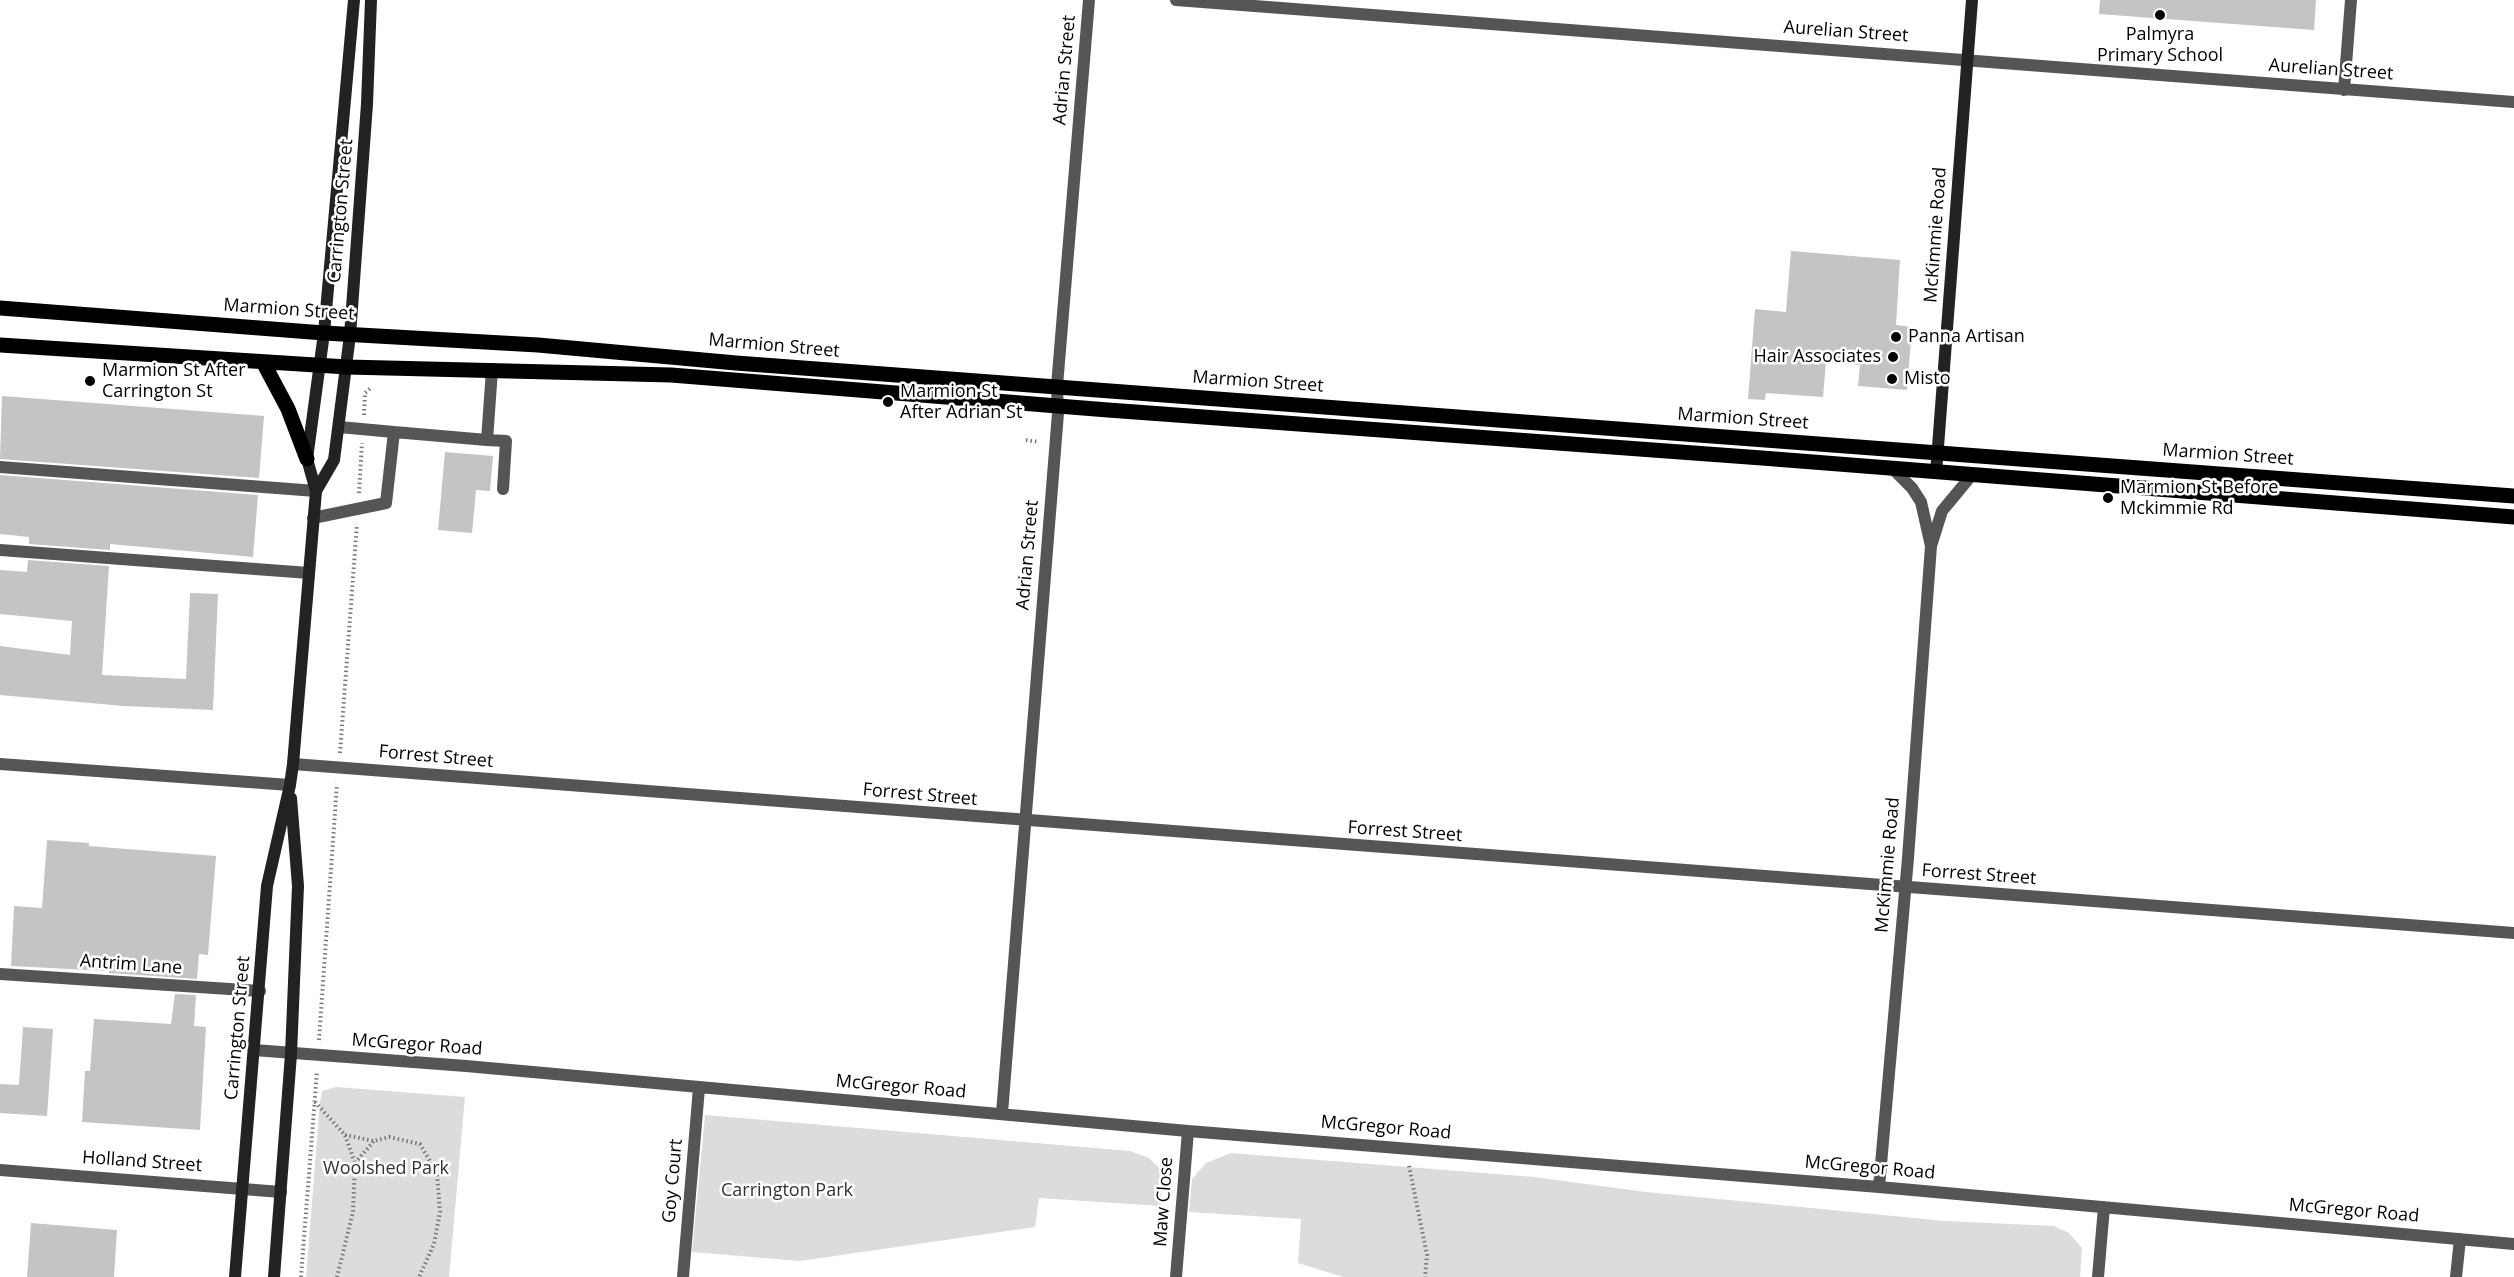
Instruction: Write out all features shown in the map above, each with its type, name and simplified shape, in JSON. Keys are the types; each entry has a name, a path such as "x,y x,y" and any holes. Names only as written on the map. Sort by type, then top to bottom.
{"main road":[{"name":"Carrington Street","path":"235,1277 267,886 293,764 316,491 307,459 324,333 354,0"},
{"name":"Carrington Street","path":"316,491 334,460 351,335 367,104 371,0"},
{"name":"McKimmie Road","path":"1936,473 1972,0"},
{"name":"Marmion Street","path":"0,308 351,335 526,345 736,363 2514,496"},
{"name":"Marmion Street","path":"0,345 347,367 671,375 2514,517"},
{"path":"263,362 283,397 307,459"},
{"name":"Carrington Street","path":"274,1277 291,1054 298,886 290,785"}],"street":[{"name":"Adrian Street","path":"1002,1113 1057,386 1089,0"},
{"name":"Aurelian Street","path":"1176,0 2514,102"},
{"path":"2344,90 2351,0"},
{"path":"487,440 492,370"},
{"path":"339,427 506,441 503,489"},
{"path":"313,518 386,503 394,432"},
{"path":"0,467 316,491"},
{"name":"McKimmie Road","path":"1893,469 1912,488 1921,502 1930,546"},
{"name":"McKimmie Road","path":"1879,1187 1905,887 1930,546 1942,510 1971,476"},
{"path":"0,550 309,573"},
{"path":"0,764 290,785"},
{"name":"Forrest Street","path":"293,764 1025,822 2514,933"},
{"name":"Antrim Lane","path":"0,974 260,992"},
{"name":"McGregor Road","path":"254,1050 466,1066 1188,1131 1879,1187 2514,1244"},
{"name":"Goy Court","path":"683,1277 699,1088"},
{"name":"Maw Close","path":"1176,1277 1188,1131"},
{"name":"Holland Street","path":"0,1170 281,1192"},
{"path":"2098,1277 2104,1207"},
{"path":"2456,1277 2460,1239"}],"path":[{"path":"301,1277 365,393 376,384"},
{"path":"1026,441 1043,442"},
{"path":"314,1102 345,1135 355,1163 353,1212 337,1277"},
{"path":"345,1135 374,1141 389,1137 420,1144 437,1173 440,1212 434,1244 420,1277"},
{"path":"355,1163 374,1141"},
{"path":"1407,1148 1410,1177 1420,1212 1427,1255 1425,1277"}],"green space":[{"name":"Woolshed Park","path":"336,1087 465,1097 449,1277 306,1277 320,1102 322,1091"},
{"name":"Carrington Park","path":"705,1115 1130,1151 1149,1158 1163,1172 1161,1206 1039,1198 1035,1227 800,1261 692,1252"},
{"path":"1231,1153 1534,1177 1646,1192 1945,1221 2054,1226 2069,1233 2082,1248 2080,1277 1343,1277 1298,1263 1301,1219 1189,1212 1192,1179 1206,1163"}],"building":[{"path":"2100,0 2316,0 2314,30 2099,14"},
{"path":"1791,251 1900,260 1896,325 1912,327 1907,390 1858,386 1860,365 1826,362 1823,397 1766,393 1765,400 1748,399 1755,309 1786,312"},
{"path":"2,396 264,416 259,478 0,459"},
{"path":"445,452 493,456 490,491 476,490 472,533 438,530"},
{"path":"0,475 258,495 253,557 110,544 110,550 29,544 29,537 0,534"},
{"path":"28,560 109,566 102,675 186,679 190,593 218,594 213,710 124,706 0,695 0,646 70,655 72,621 0,614 0,570 27,572"},
{"path":"47,840 89,843 89,846 216,856 208,955 199,954 197,979 109,973 109,971 11,966 14,906 42,908"},
{"path":"175,994 196,995 194,1026 206,1027 200,1130 82,1122 85,1071 90,1071 94,1019 171,1024"},
{"path":"23,1027 53,1029 47,1116 0,1113 0,1084 19,1085"},
{"path":"31,1223 117,1230 114,1277 27,1277"}],"place":[{"name":"Palmyra Primary School","path":"2160,15"},
{"name":"Panna Artisan","path":"1896,337"},
{"name":"Hair Associates","path":"1893,357"},
{"name":"Misto","path":"1892,379"},
{"name":"Marmion St After Carrington St","path":"90,381"},
{"name":"Marmion St After Adrian St","path":"888,402"},
{"name":"Marmion St Before Mckimmie Rd","path":"2108,498"}]}
